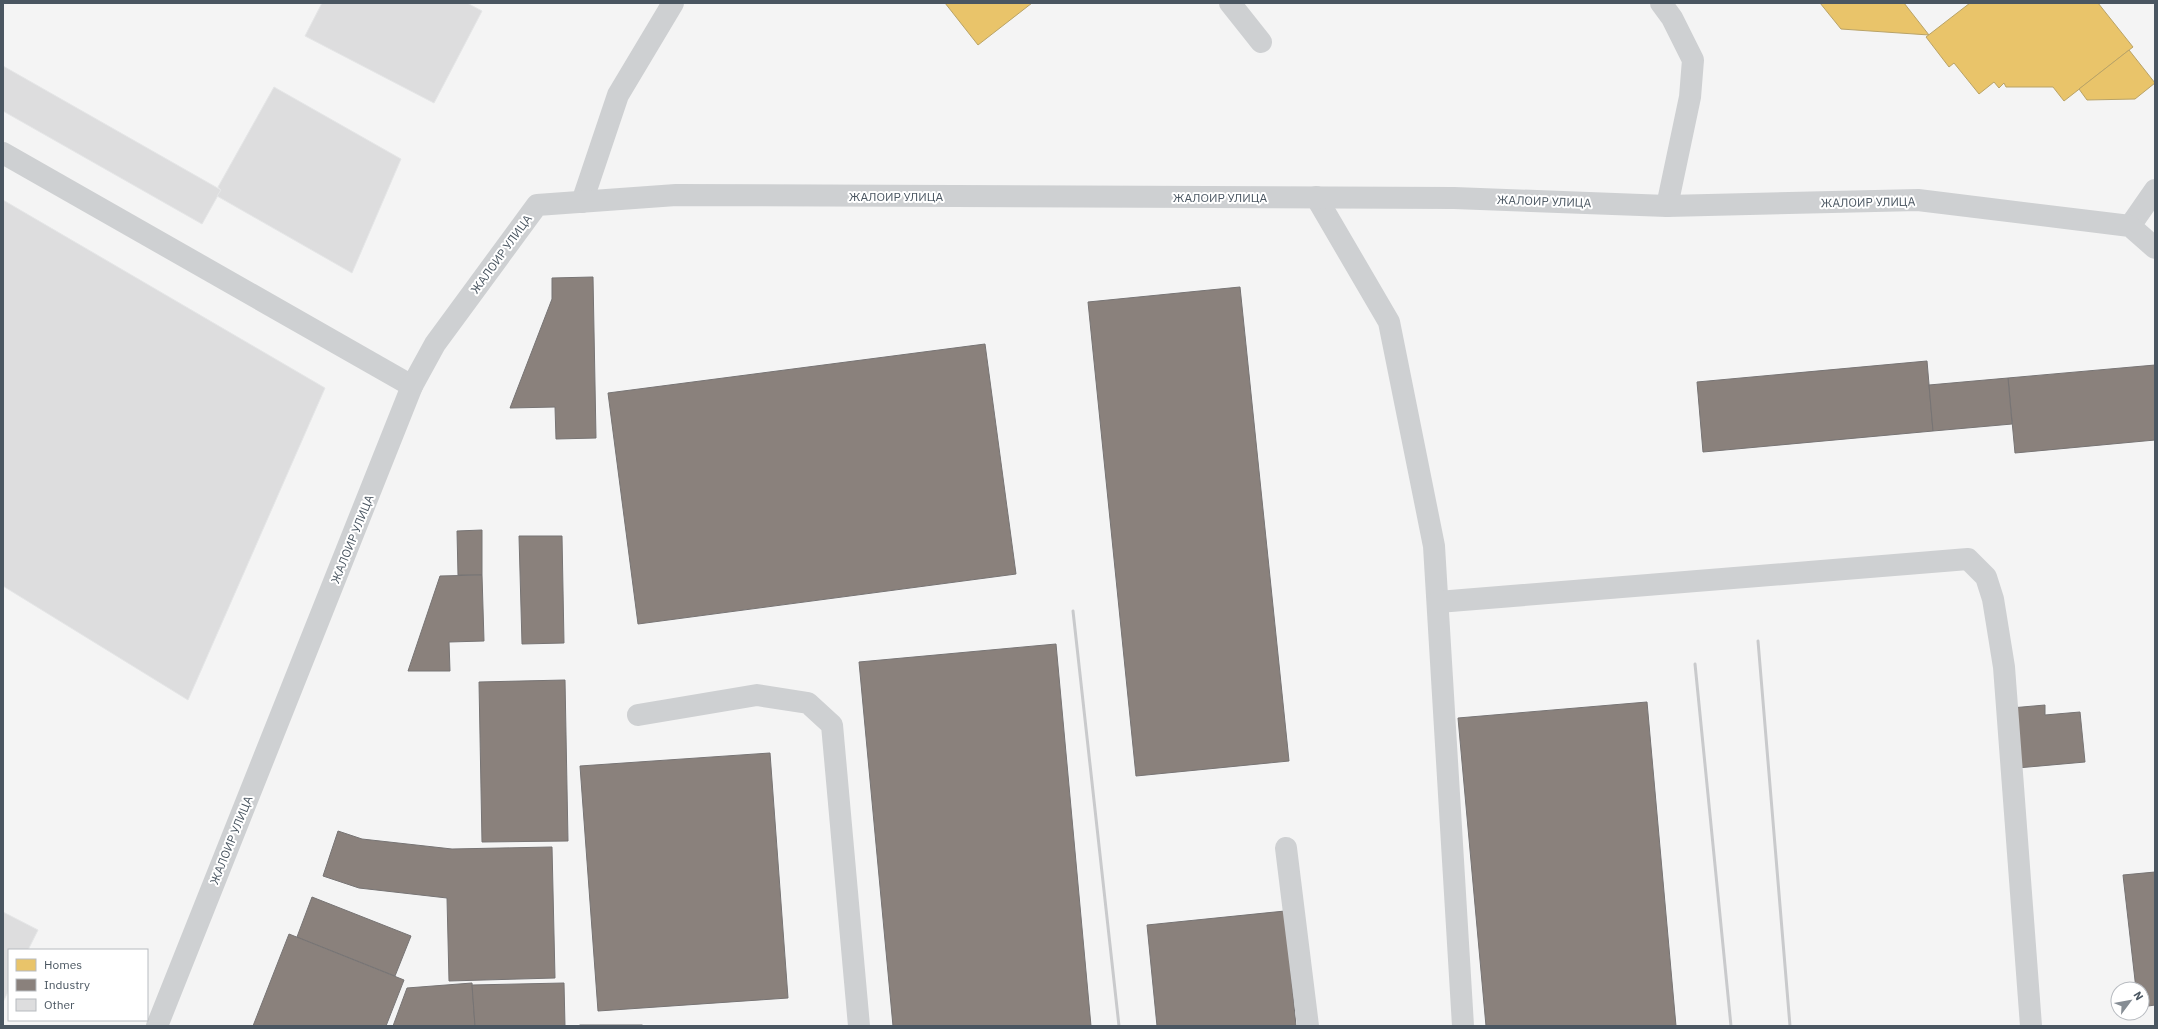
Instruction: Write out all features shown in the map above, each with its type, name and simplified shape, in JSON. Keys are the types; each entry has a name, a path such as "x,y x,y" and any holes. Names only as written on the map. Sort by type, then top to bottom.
{"street":[{"path":"582,202 618,95 673,3"},
{"path":"1230,3 1261,42"},
{"path":"1661,3 1672,18 1693,60 1690,97 1667,206"},
{"path":"3,153 412,386"},
{"path":"2155,190 2130,226 2155,248"},
{"name":"ЖАЛОИР УЛИЦА","path":"157,1026 412,386 435,344 537,205 676,195 1454,198 1667,206 1918,200 2130,226"},
{"path":"1316,197 1389,322 1434,546 1463,1026"},
{"path":"1438,602 1968,559 1986,577 1993,599 2004,667 2031,1026"},
{"path":"638,715 757,694 808,703 832,725 859,1026"},
{"path":"1286,848 1308,1026"}],"building: Homes":[{"path":"945,3 1032,3 978,45"},
{"path":"1820,3 1904,3 1929,35 1841,29"},
{"path":"1970,3 2098,3 2133,47 2064,101 2053,87 2006,87 2004,83 1999,88 1994,82 1979,94 1954,63 1949,67 1926,37"},
{"path":"2129,50 2155,83 2135,99 2087,100 2079,89"}],"building: Industry":[{"path":"593,277 596,438 556,439 555,407 510,408 552,299 552,278"},
{"path":"1240,287 1289,761 1136,776 1088,302"},
{"path":"985,344 1016,574 638,624 608,393"},
{"path":"1927,361 1933,431 1703,452 1697,382"},
{"path":"2155,365 2155,440 2015,453 2008,378"},
{"path":"2008,378 2012,424 1933,431 1929,385"},
{"path":"482,530 482,575 458,575 457,531"},
{"path":"519,536 562,536 564,643 522,644"},
{"path":"482,575 484,641 449,642 450,671 408,671 440,576"},
{"path":"1056,644 1091,1026 893,1026 859,662"},
{"path":"565,680 568,841 482,842 479,682"},
{"path":"1647,702 1676,1026 1486,1026 1458,718"},
{"path":"2045,705 2045,715 2080,712 2085,762 2017,768 2011,708"},
{"path":"770,753 788,998 598,1011 580,766"},
{"path":"338,831 362,839 452,849 552,847 555,978 449,981 447,898 359,888 323,876"},
{"path":"2155,872 2155,1005 2150,1006 2150,981 2135,981 2123,875"},
{"path":"312,897 411,936 395,976 297,937"},
{"path":"1285,911 1296,1026 1157,1026 1147,925"},
{"path":"289,934 404,980 386,1026 253,1026"},
{"path":"472,983 475,1026 393,1026 407,988"},
{"path":"564,983 565,1026 475,1026 472,985"},
{"path":"642,1025 642,1026 580,1026"}],"building: Other":[{"path":"322,3 467,3 482,11 434,103 305,36"},
{"path":"3,66 221,190 202,224 3,111"},
{"path":"274,87 401,159 352,273 217,196 221,190 218,187"},
{"path":"3,200 325,388 188,700 3,586"},
{"path":"3,912 38,930 28,949 8,949 8,992 3,1002"}],"railway":[{"path":"1073,611 1119,1026"},
{"path":"1758,641 1790,1026"},
{"path":"1695,664 1731,1026"}]}
